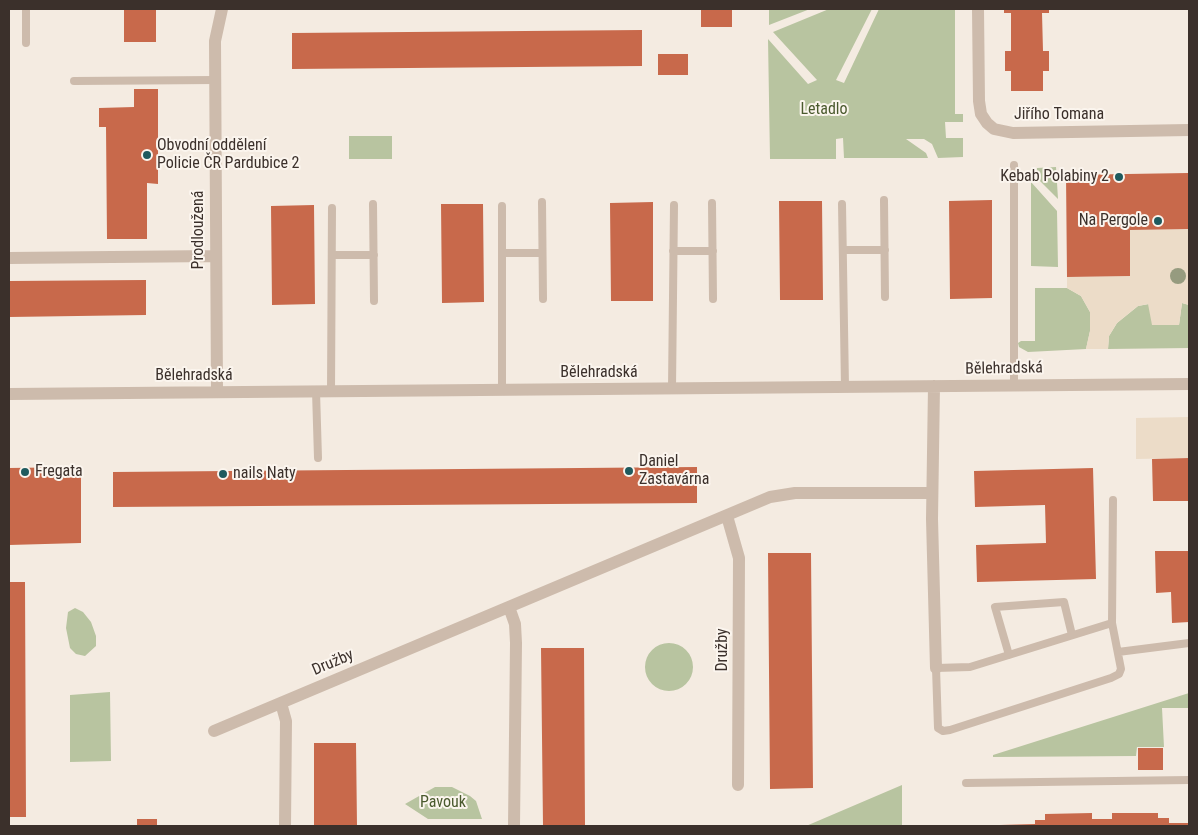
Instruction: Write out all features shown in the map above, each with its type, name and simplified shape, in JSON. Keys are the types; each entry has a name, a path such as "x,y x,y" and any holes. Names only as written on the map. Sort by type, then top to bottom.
{"street":[{"name":"Prodloužená","path":"217,392 215,41 222,9"},
{"name":"Jiřího Tomana","path":"978,9 979,101 981,114 986,123 994,129 1013,133 1189,130"},
{"path":"9,258 216,256"},
{"name":"Bělehradská","path":"9,394 1189,384"},
{"path":"934,386 932,493 936,668"},
{"name":"Družby","path":"214,731 770,497 781,494 932,493"},
{"name":"Družby","path":"727,516 739,558 738,785"},
{"path":"509,607 515,624 516,643 514,826"},
{"path":"281,703 286,720 285,826"}],"lane":[{"path":"26,9 26,43"},
{"path":"74,81 215,80"},
{"path":"1014,164 1014,386"},
{"path":"884,200 885,297"},
{"path":"542,202 543,299"},
{"path":"712,203 713,299"},
{"path":"374,204 374,301"},
{"path":"842,204 844,387"},
{"path":"672,388 674,205"},
{"path":"502,206 502,390"},
{"path":"331,391 332,208"},
{"path":"673,250 713,250"},
{"path":"843,250 885,250"},
{"path":"502,253 542,253"},
{"path":"332,255 374,255"},
{"path":"316,391 318,458"},
{"path":"1112,623 970,667 936,668 937,724 940,730 947,731 1116,676 1121,668 1112,623 1113,500"},
{"path":"1009,655 996,607 1064,602 1072,635"},
{"path":"1118,652 1189,643"},
{"path":"966,783 1189,780"}],"green space":[{"path":"769,9 810,9 769,25"},
{"name":"Letadlo","path":"829,9 872,9 836,80 844,83 879,9 955,9 955,114 963,114 963,122 945,122 946,138 963,138 963,157 938,158 932,144 924,139 906,139 926,153 928,158 844,158 843,138 836,139 836,159 770,159 768,39 808,84 817,80 773,32"},
{"path":"349,136 392,136 392,159 349,159"},
{"path":"1056,167 1058,199 1037,178 1037,168"},
{"path":"1031,182 1057,211 1058,267 1031,266"},
{"path":"1035,288 1067,288 1081,296 1090,312 1090,331 1086,349 1028,352 1019,347 1018,343 1021,341 1035,341"},
{"path":"1182,303 1189,305 1189,348 1108,349 1109,336 1117,323 1138,306 1149,304 1151,314 1179,325"},
{"path":"75,608 83,612 91,622 96,636 96,646 85,656 76,654 70,648 66,628 68,612"},
{"path":"669,643 678,645 686,650 691,658 693,667 691,676 686,684 678,689 669,691 660,689 652,684 647,676 645,667 647,658 652,650 660,645"},
{"path":"110,692 111,761 70,762 70,695"},
{"path":"1189,693 1189,708 1162,708 1164,747 1137,747 1136,756 993,757 993,755"},
{"path":"902,785 902,826 806,826"},
{"name":"Pavouk","path":"435,787 452,787 470,796 476,801 482,819 428,819 405,804"}],"shaded area":[{"path":"1188,175 1189,175 1189,229"},
{"path":"1189,229 1189,305 1182,303 1179,325 1152,325 1148,304 1138,306 1117,323 1109,336 1108,349 1086,349 1090,331 1090,312 1081,296 1067,288 1067,277 1130,276 1130,230"},
{"path":"1189,417 1189,458 1136,459 1136,418"}],"building":[{"path":"124,9 156,9 156,42 124,42"},
{"path":"701,9 732,9 732,27 701,27"},
{"path":"1004,9 1049,9 1049,13 1042,13 1043,51 1049,51 1049,71 1043,71 1043,91 1011,91 1011,71 1005,71 1005,51 1011,51 1011,13 1004,13"},
{"path":"642,30 642,66 292,69 292,33"},
{"path":"658,54 688,54 688,75 658,75"},
{"path":"134,89 158,89 158,184 147,183 147,239 107,239 106,127 99,127 99,108 134,107"},
{"path":"1188,173 1189,229 1130,230 1130,276 1067,277 1066,175"},
{"path":"992,200 992,298 950,299 949,201"},
{"path":"779,201 822,201 823,300 780,300"},
{"path":"653,202 653,301 611,301 610,203"},
{"path":"441,204 483,204 484,302 442,303"},
{"path":"314,205 315,304 272,305 271,206"},
{"path":"146,280 146,315 9,317 9,281"},
{"path":"1189,458 1189,501 1153,501 1152,459"},
{"path":"81,467 81,543 9,545 9,468"},
{"path":"697,467 697,503 113,507 113,472"},
{"path":"1093,468 1096,579 977,582 976,545 1046,543 1045,505 975,507 974,471"},
{"path":"1155,551 1189,551 1189,622 1172,623 1171,592 1156,593"},
{"path":"768,553 811,553 813,788 770,789"},
{"path":"9,582 25,582 26,817 9,817"},
{"path":"541,648 584,648 585,826 543,826"},
{"path":"314,743 356,743 357,826 314,826"},
{"path":"1138,748 1163,748 1163,770 1138,770"},
{"path":"1092,813 1092,819 1112,819 1112,813 1158,813 1158,818 1169,818 1169,823 1189,823 1189,826 964,826 1035,824 1035,820 1045,820 1045,814"},
{"path":"137,819 157,819 157,826 137,826"}],"place":[{"name":"Obvodní oddělení Policie ČR Pardubice 2","path":"147,155"},
{"name":"Kebab Polabiny 2","path":"1119,177"},
{"name":"Na Pergole","path":"1158,221"},
{"name":"Daniel Zastavárna","path":"629,471"},
{"name":"Fregata","path":"25,472"},
{"name":"nails Naty","path":"223,474"}]}
